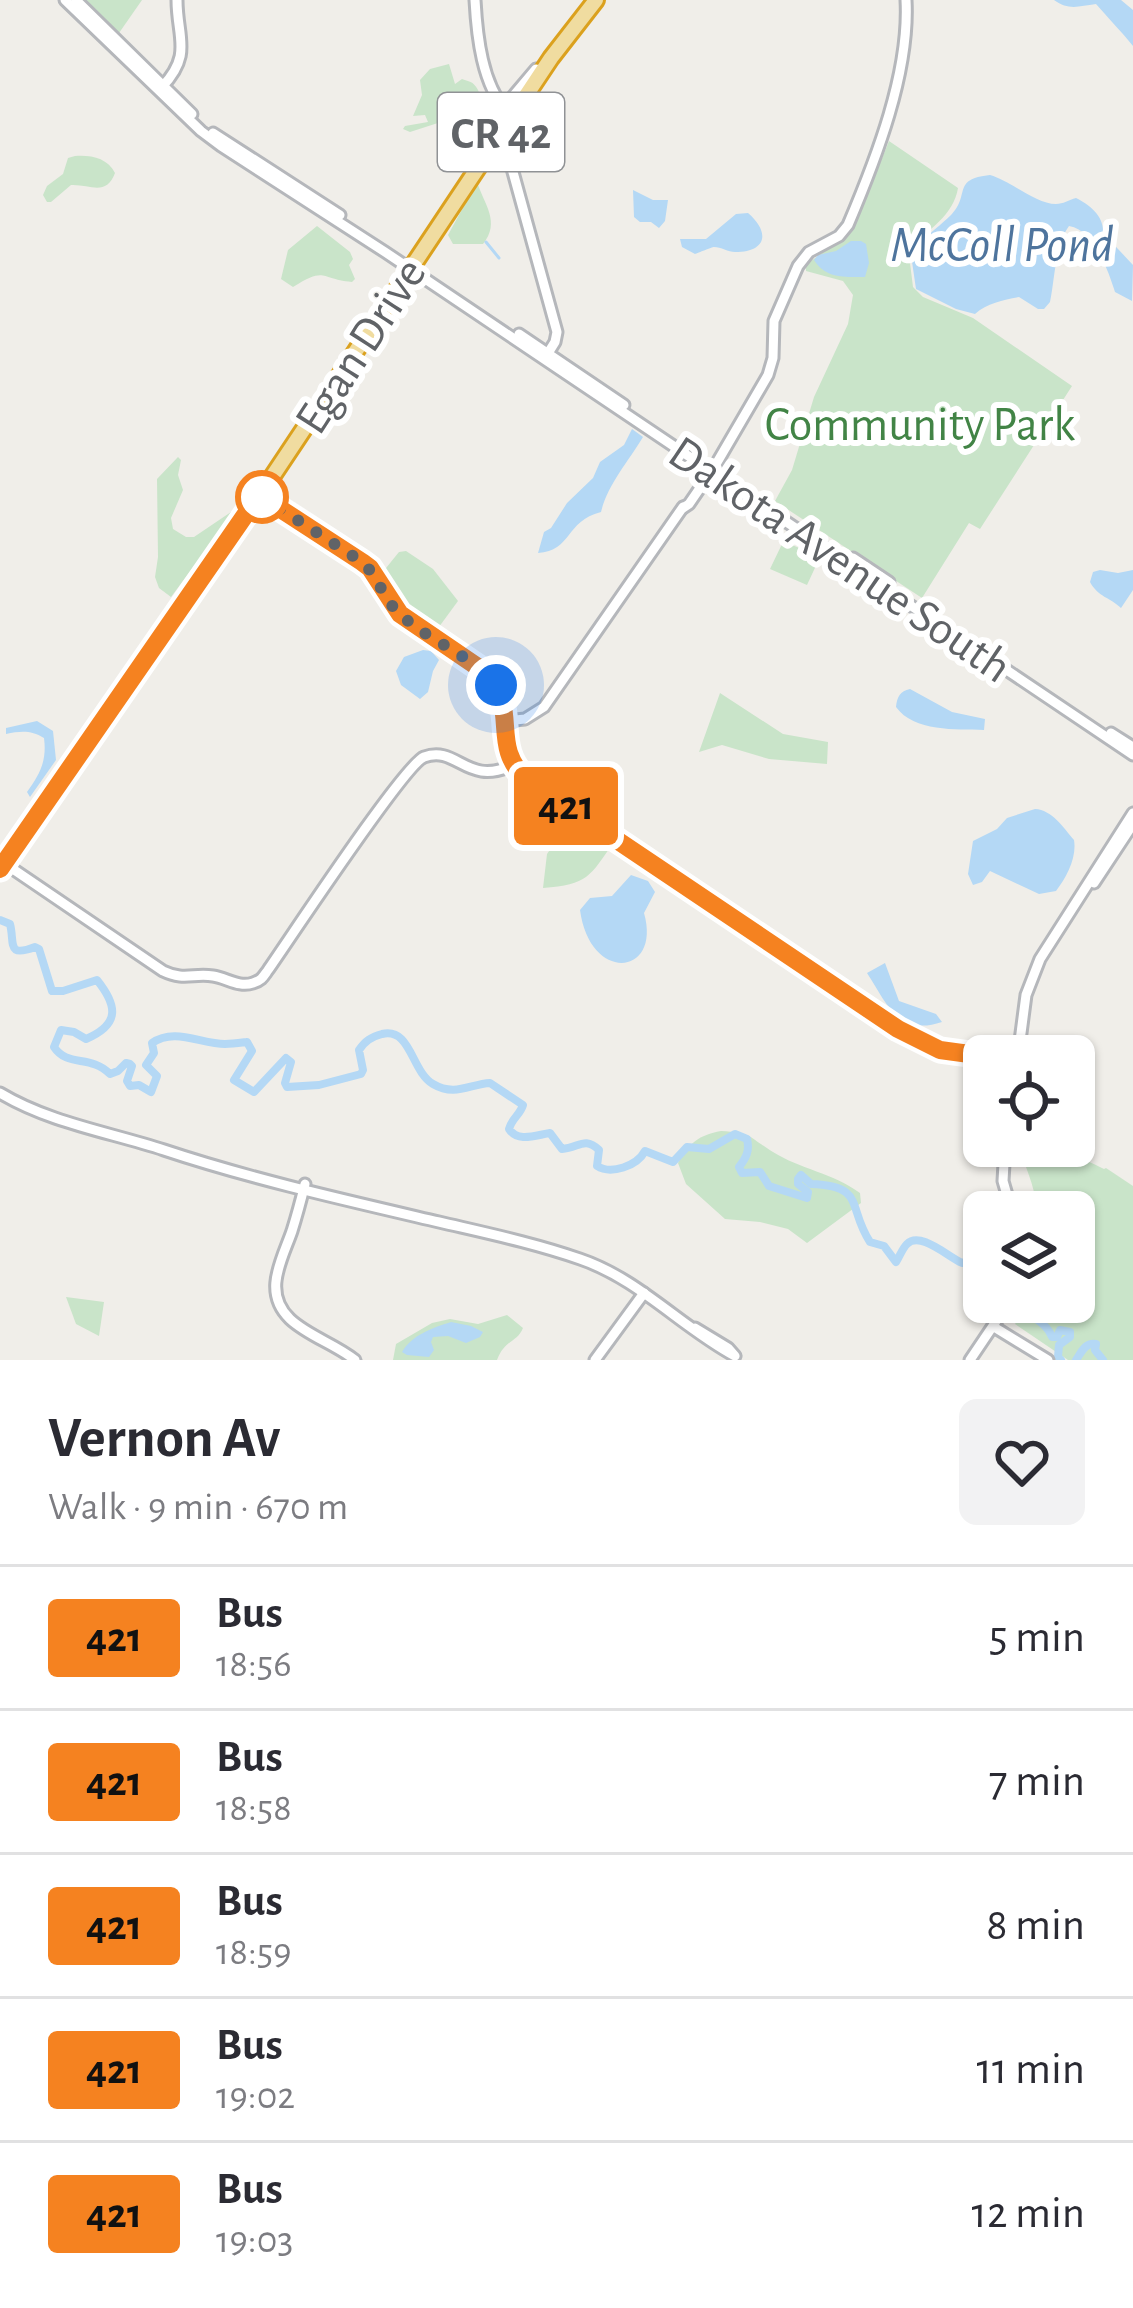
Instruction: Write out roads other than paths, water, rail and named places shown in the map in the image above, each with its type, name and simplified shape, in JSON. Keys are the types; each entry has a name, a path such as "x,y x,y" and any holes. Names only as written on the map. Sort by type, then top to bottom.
{"highway":[{"name":"Egan Drive","path":"1,863 258,491 408,264 503,108 592,0"},
{"name":"Egan Drive","path":"408,264 592,0"}],"street":[{"path":"65,0 212,133 549,358 557,335 504,129"},
{"path":"76,0 161,88"},
{"path":"161,88 179,66 183,52 177,0"},
{"path":"475,0 479,42 503,108"},
{"path":"505,721 525,719 544,707 711,467 771,369 774,321 795,271 809,252 842,233 853,214 894,101 906,0"},
{"path":"479,166 496,147 509,155"},
{"name":"Dakota Avenue South","path":"549,358 711,467"},
{"name":"Dakota Avenue South","path":"549,358 1133,751"},
{"path":"258,491 339,541 370,568 400,614 488,674 504,701 507,751 526,779 898,1029 940,1050 963,1053"},
{"path":"1,863 163,971 243,985 261,979 410,768 426,757 450,757 483,773 513,765"},
{"path":"1021,1035 1029,984 1040,959 1133,813"},
{"path":"1065,920 1133,824"},
{"path":"0,1091 82,1128 586,1261 642,1291 737,1358"},
{"path":"307,1187 274,1284 278,1301 289,1318 355,1360"},
{"path":"595,1360 642,1291"},
{"path":"970,1360 996,1323"},
{"path":"994,1327 1048,1360"}],"water":[{"path":"1054,0 1121,0 1133,10 1133,46 1096,4 1069,7"},
{"name":"McColl Pond","path":"990,175 1048,203 1076,198 1091,208 1099,216 1103,233 1133,265 1132,301 1115,292 1093,243 1069,226 1058,252 1050,302 1044,309 1019,297 975,314 916,289 910,248 951,215 970,180"},
{"path":"633,190 653,200 668,200 659,228 634,217"},
{"path":"748,213 762,234 753,249 735,252 714,247 695,254 682,247 680,239 706,239 736,214"},
{"path":"851,241 866,244 865,277 830,274 814,260 818,255"},
{"path":"632,429 643,437 613,483 601,512 581,522 557,547 538,553 544,532 593,478 600,462 624,445"},
{"path":"1133,570 1133,590 1121,608 1090,582 1093,572"},
{"path":"423,650 439,660 428,692 420,699 401,685 396,671 404,657"},
{"path":"910,689 952,712 985,719 984,730 936,728 913,721 896,707 900,695"},
{"path":"37,721 53,731 56,760 30,797 27,792 43,760 44,738 26,732 6,734 6,728"},
{"path":"1035,809 1052,816 1074,840 1070,867 1056,891 1039,894 990,871 973,885 968,874 973,841 1007,818"},
{"path":"631,875 648,881 655,892 644,913 643,950 622,963 597,951 586,934 580,910 590,898 612,896"},
{"path":"885,963 899,1001 936,1014 942,1022 914,1025 895,1014 867,973"},
{"path":"451,1322 483,1332 466,1343 448,1336 433,1337 429,1357 402,1352 417,1337"}],"waterway":[{"path":"486,242 499,258"},
{"path":"0,920 10,924 16,950 39,949 52,991 97,980 112,1006 110,1020 86,1039 61,1030 54,1047 66,1057 95,1064 110,1074 130,1064 130,1086 151,1092 157,1076 146,1065 154,1053 152,1043 169,1036 225,1044 247,1042 252,1051 234,1080 254,1092 286,1058 291,1062 287,1087 361,1074 361,1047 375,1036 392,1034 405,1043 433,1084 455,1090 490,1083 523,1105 509,1129 517,1136 550,1133 562,1149 589,1144 599,1150 597,1166 616,1169 630,1165 645,1151 673,1162 687,1147 709,1149 735,1134 748,1143 739,1167 742,1173 760,1172 769,1186 807,1198 808,1192 798,1184 801,1175 811,1184 840,1189 852,1201 870,1242 884,1246 896,1262 905,1246 919,1240 963,1263"},
{"path":"1042,1323 1052,1337 1060,1330 1070,1332 1059,1345 1061,1360"},
{"path":"1076,1360 1092,1344 1103,1360"}],"park label":[{"name":"Community Park","path":"920,423"}]}
